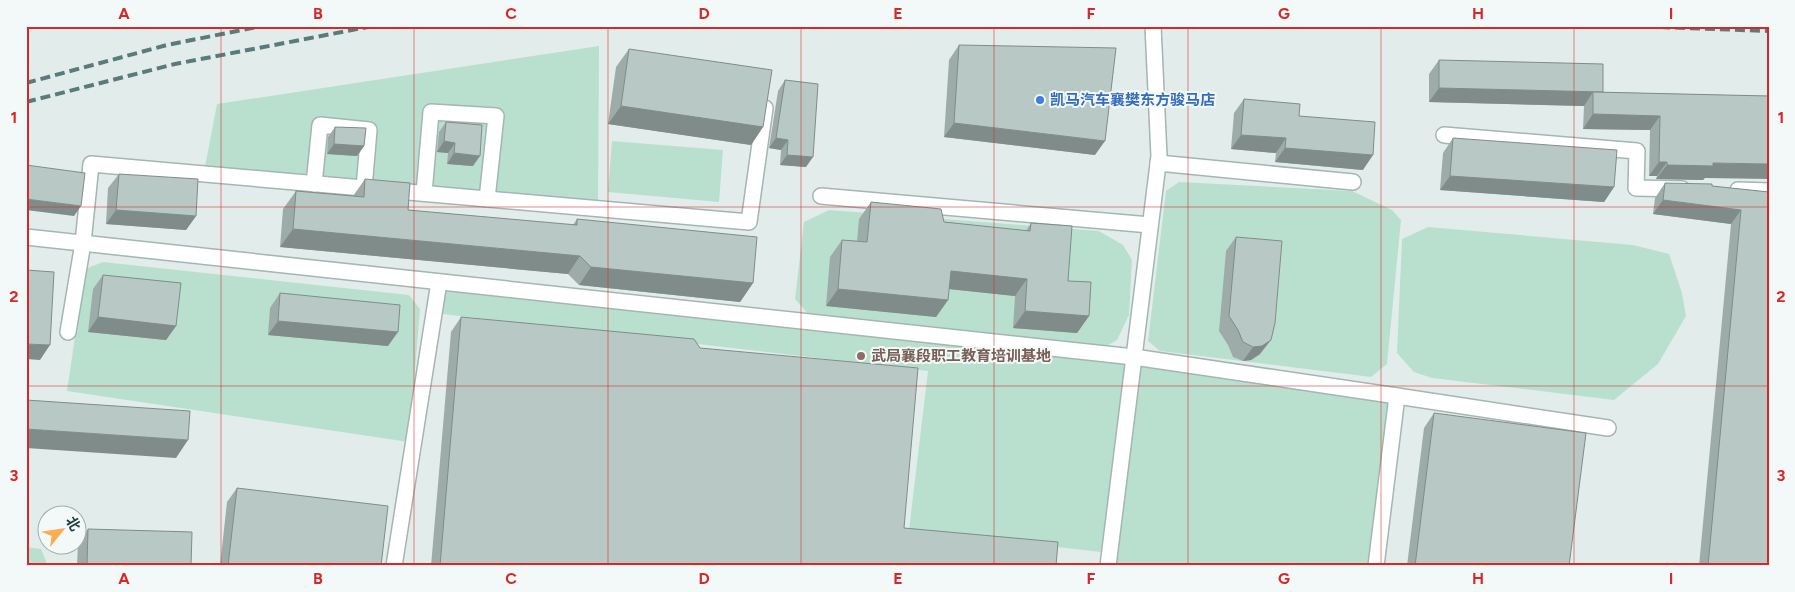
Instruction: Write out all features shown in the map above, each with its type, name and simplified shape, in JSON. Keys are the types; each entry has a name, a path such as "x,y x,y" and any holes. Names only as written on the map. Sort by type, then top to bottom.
{"street":[{"path":"1108,566 1158,163 1153,26"},
{"path":"68,332 83,243 91,164 749,222 767,96"},
{"path":"424,193 431,112 496,116 487,199"},
{"path":"314,184 320,125 370,130 364,188"},
{"path":"1444,134 1637,151 1636,188 1693,189"},
{"path":"1158,163 1353,182"},
{"path":"1721,190 1769,191"},
{"path":"821,196 1150,225"},
{"path":"26,237 1134,357 1608,428"},
{"path":"394,566 438,282"},
{"path":"1376,566 1397,396"}],"green space":[{"path":"599,46 598,202 205,167 217,104"},
{"path":"612,141 723,150 719,202 608,192"},
{"path":"1179,182 1352,191 1392,210 1401,220 1387,364 1371,377 1160,351 1148,341 1166,191"},
{"path":"829,210 1099,231 1123,245 1132,260 1129,315 1117,340 1101,349 809,315 795,299 804,222"},
{"path":"1428,227 1633,245 1669,254 1682,293 1686,316 1658,364 1614,400 1432,378 1414,372 1397,353 1402,239"},
{"path":"103,262 409,295 420,309 409,442 67,391 85,269"},
{"path":"439,282 1397,396 1376,566 1108,566 1109,553 909,530 928,371 434,313"},
{"path":"26,547 38,549 38,554 43,554 48,566 26,566"}],"building":[{"path":"959,45 1116,48 1105,141 954,123"},
{"path":"629,49 772,70 763,127 621,106"},
{"path":"1439,60 1603,64 1603,92 1439,88"},
{"path":"785,80 818,84 813,157 787,155 788,140 776,138"},
{"path":"1593,92 1769,96 1769,164 1713,163 1713,166 1667,165 1667,162 1659,162 1660,116 1593,114"},
{"path":"1244,99 1300,104 1299,116 1375,122 1373,155 1285,148 1286,138 1241,135"},
{"path":"446,122 482,125 480,156 454,153 455,143 444,141"},
{"path":"335,127 366,128 364,146 334,144"},
{"path":"1453,138 1617,150 1614,187 1450,176"},
{"path":"26,165 85,173 81,206 26,199"},
{"path":"119,174 198,179 196,216 116,210"},
{"path":"365,179 410,183 408,210 577,225 577,219 757,237 753,283 591,267 580,256 293,229 296,191 364,197"},
{"path":"1665,183 1712,184 1712,186 1769,192 1769,566 1708,566 1741,210 1663,200"},
{"path":"871,202 941,209 944,222 1030,231 1031,223 1072,226 1068,281 1091,282 1089,316 1025,311 1027,279 951,271 948,300 838,289 842,240 867,242"},
{"path":"1236,237 1282,241 1275,323 1271,340 1262,346 1253,347 1243,342 1229,316"},
{"path":"26,270 54,272 50,345 26,344"},
{"path":"103,275 181,283 176,326 98,317"},
{"path":"280,293 400,305 398,332 278,321"},
{"path":"461,317 694,339 700,348 918,368 904,528 1058,542 1056,566 440,566"},
{"path":"26,400 190,411 188,440 26,429"},
{"path":"1434,413 1586,433 1569,566 1415,566"},
{"path":"237,488 388,506 381,566 228,566"},
{"path":"88,529 192,532 191,566 87,566"}],"railway":[{"path":"26,83 167,45 262,26"},
{"path":"26,102 175,64 373,26"},
{"path":"1630,26 1769,31"}],"place":[{"name":"凯马汽车襄樊东方骏马店","path":"1040,100"},
{"name":"武局襄段职工教育培训基地","path":"861,356"}]}
